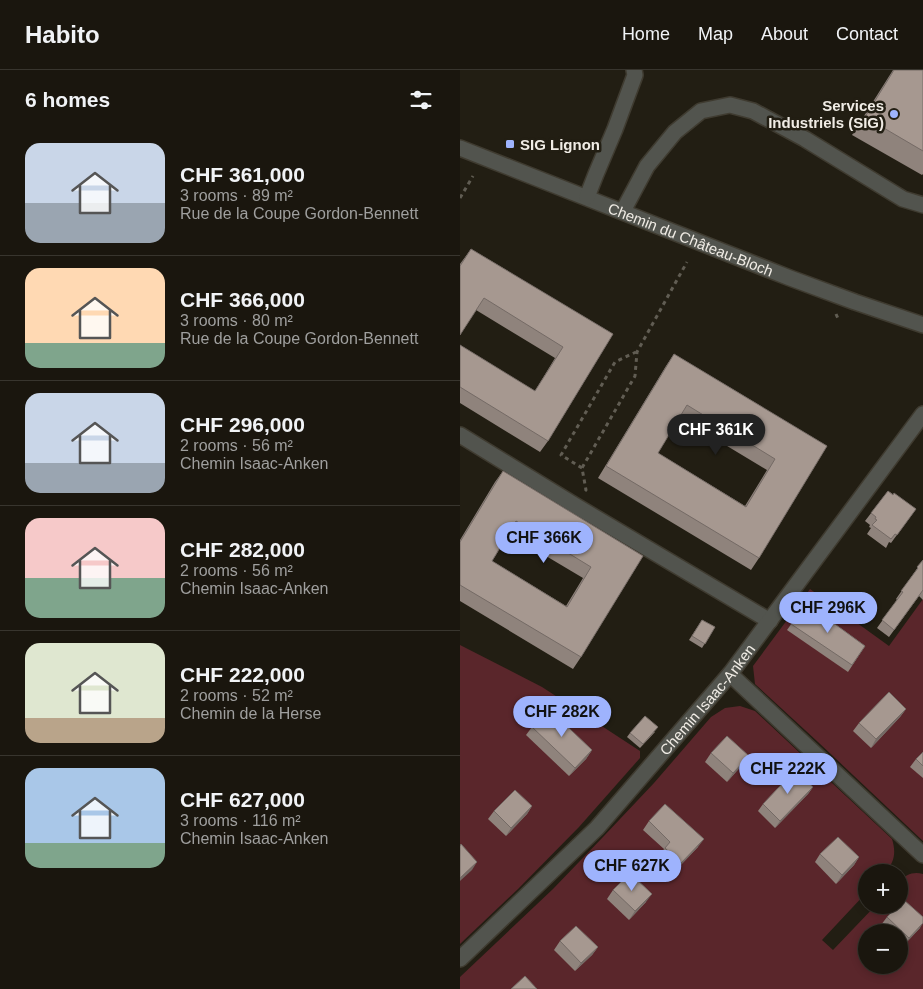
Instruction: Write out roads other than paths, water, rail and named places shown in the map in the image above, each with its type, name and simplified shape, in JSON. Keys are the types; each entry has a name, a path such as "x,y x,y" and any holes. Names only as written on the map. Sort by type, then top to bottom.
{"street":[{"path":"587,197 615,130 634,75 634,70"},
{"path":"623,211 646,166 675,132 701,111 730,106 753,111 805,139 903,200 923,205"},
{"name":"Chemin du Château-Bloch","path":"460,148 818,288 923,325"},
{"name":"Chemin Isaac-Anken","path":"460,959 596,828 730,674 923,414"},
{"path":"460,435 770,621"},
{"path":"730,674 923,855"}],"place":[{"name":"Services Industriels (SIG)","path":"894,114"},
{"name":"SIG Lignon","path":"510,144"}]}
